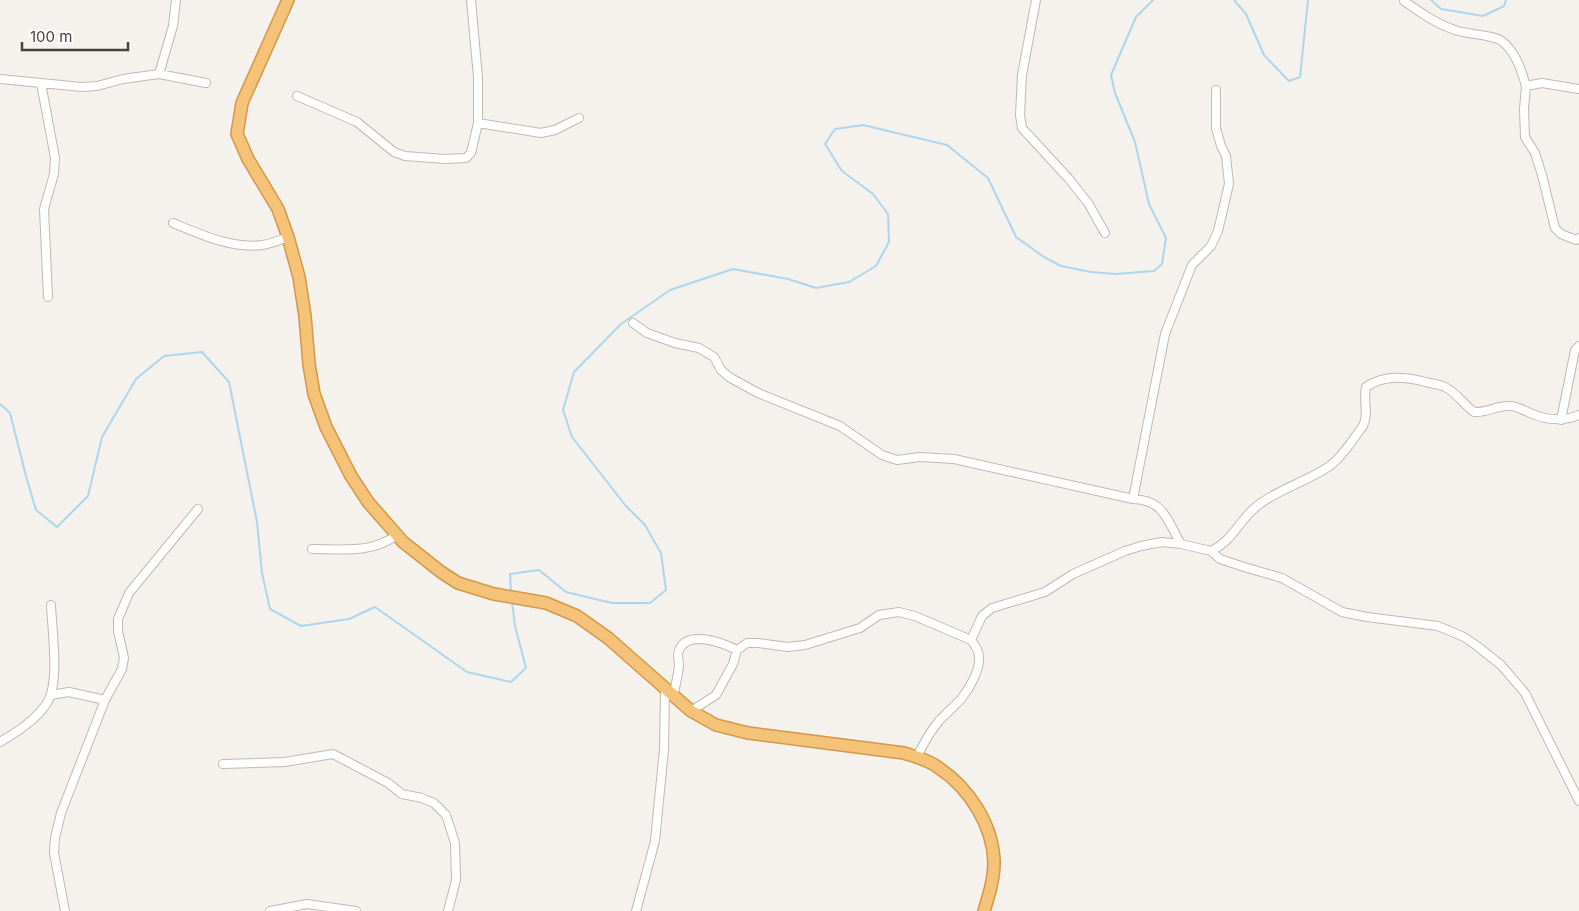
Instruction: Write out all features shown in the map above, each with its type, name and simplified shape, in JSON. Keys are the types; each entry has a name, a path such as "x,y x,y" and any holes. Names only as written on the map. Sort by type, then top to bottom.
{"highway":[{"path":"288,0 242,103 237,134 248,159 278,209 288,237 299,277 305,316 308,364 314,394 326,427 351,476 368,502 403,542 458,583 472,589 559,607 583,620 622,650 691,711 716,725 736,731 874,749 917,757 939,768 958,783 968,794 981,817 989,838 994,861 991,887 984,911"}],"street":[{"path":"159,74 173,26 176,0"},
{"path":"297,96 357,122 394,152 404,156 446,159 466,158 471,152 478,123 478,77 471,0"},
{"path":"1036,0 1022,75 1020,115 1022,128 1069,179 1088,203 1105,233"},
{"path":"1404,0 1440,24 1458,31 1502,40 1514,55 1520,64 1526,86 1524,110 1525,137 1535,153 1540,168 1555,228 1562,234 1578,239"},
{"path":"0,79 82,87 97,86 123,79 159,74 206,83"},
{"path":"40,83 53,140 55,158 54,174 44,209 48,297"},
{"path":"1526,86 1542,83 1579,89"},
{"path":"1133,499 1165,334 1192,265 1211,246 1218,231 1229,184 1226,156 1216,128 1216,90"},
{"path":"478,123 541,133 555,130 579,118"},
{"path":"172,224 215,240 255,246 288,237"},
{"path":"633,323 647,333 675,343 699,348 714,357 721,370 729,378 758,393 840,426 882,455 897,460 920,457 954,459 1133,499 1145,499 1161,510 1181,544"},
{"path":"1561,420 1576,350 1579,346"},
{"path":"1211,552 1230,539 1254,508 1268,498 1281,493 1330,466 1337,460 1364,426 1366,420 1366,387 1372,383 1394,377 1409,378 1445,387 1474,412 1480,413 1506,405 1540,416 1561,420 1579,415"},
{"path":"65,911 54,853 55,838 60,813 105,700 124,663 118,631 118,619 130,593 198,509"},
{"path":"312,549 353,550 366,548 388,542 397,535"},
{"path":"971,640 982,616 992,608 1045,592 1073,574 1125,552 1162,542 1181,544 1211,552 1225,560 1282,578 1342,612 1438,626 1464,637 1501,665 1525,692 1579,801"},
{"path":"0,742 14,734 40,712 51,695 54,669 51,605"},
{"path":"691,711 716,695 737,650 743,644 752,642 788,647 805,645 856,629 876,616 894,612 905,613 971,640 978,651 979,657 979,664 973,680 961,699 934,728 917,757"},
{"path":"636,911 655,841 669,693 679,666 678,656 683,644 693,640 721,642 737,650"},
{"path":"51,695 69,692 105,700"},
{"path":"222,764 285,762 332,754 388,783 402,794 422,798 434,803 446,815 455,843 456,880 448,911"},
{"path":"270,911 307,904 356,911"}],"waterway":[{"path":"511,592 510,574 539,570 566,592 612,603 650,603 666,590 661,553 645,525 626,506 572,437 563,410 574,372 621,324 670,290 733,269 788,279 816,288 849,282 876,266 889,242 888,214 873,194 842,171 825,144 835,129 863,125 947,145 988,178 1016,237 1044,257 1061,266 1091,272 1115,274 1154,271 1162,264 1166,238 1149,204 1135,142 1115,93 1111,75 1136,17 1153,0"},
{"path":"1234,0 1246,14 1264,55 1289,81 1300,77 1308,0"},
{"path":"1431,0 1441,9 1483,16 1504,6 1506,0"},
{"path":"0,404 10,413 36,510 57,527 88,496 102,437 136,379 164,356 202,352 229,382 257,522 262,573 270,609 301,626 349,619 375,607 467,672 511,682 526,668 515,626 512,602"}]}
